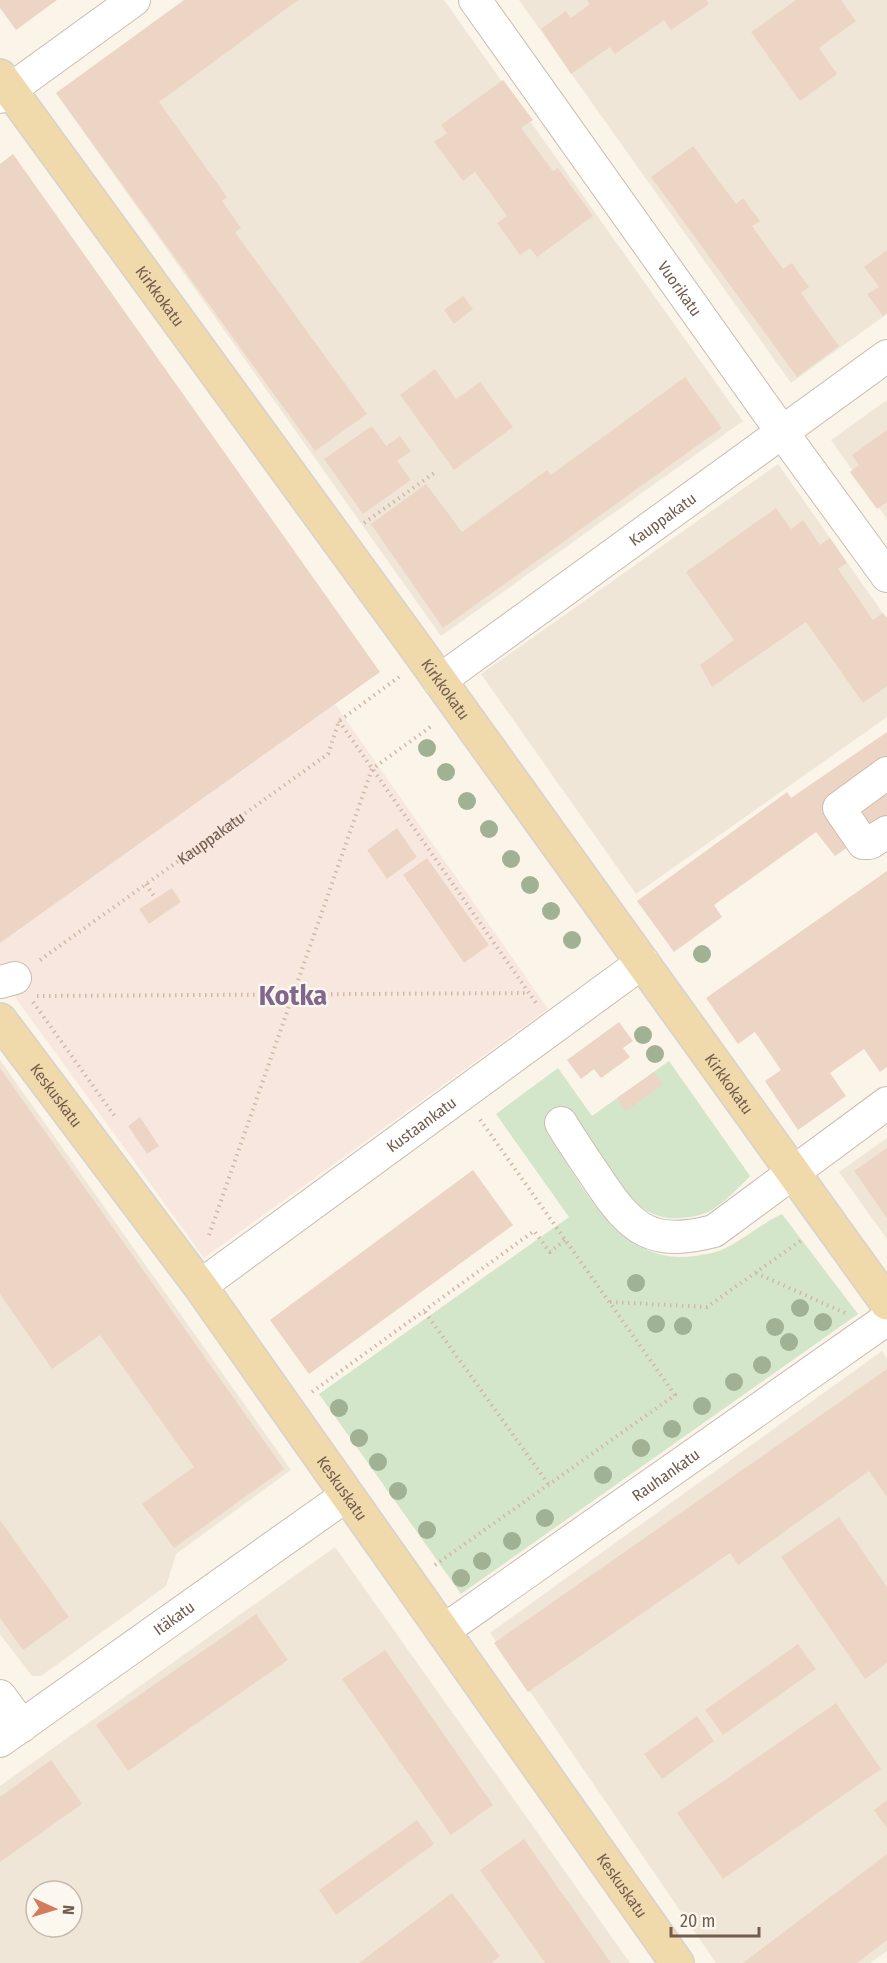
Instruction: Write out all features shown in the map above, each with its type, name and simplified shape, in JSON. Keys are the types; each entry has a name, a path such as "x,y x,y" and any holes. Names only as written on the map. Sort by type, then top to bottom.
{"main road":[{"name":"Kirkkokatu","path":"3,88 412,642 643,962 793,1172 883,1316"},
{"name":"Keskuskatu","path":"0,1020 200,1286 677,1963"}],"street":[{"path":"3,88 134,0"},
{"name":"Vuorikatu","path":"475,0 887,576"},
{"name":"Kauppakatu","path":"439,681 887,356"},
{"path":"887,773 839,808 863,843 870,843 887,832"},
{"name":"Kustaankatu","path":"200,1286 643,962"},
{"path":"561,1123 615,1206 631,1222 646,1232 670,1238 691,1237 714,1231 887,1103"},
{"name":"Rauhankatu","path":"443,1631 883,1316"},
{"name":"Itäkatu","path":"11,1733 347,1495"},
{"path":"0,1696 11,1733"}],"path":[{"path":"359,526 436,471"},
{"path":"402,675 339,721 537,1004"},
{"name":"Kauppakatu","path":"14,985 146,884 328,754 339,721"},
{"path":"209,1235 372,769 436,723"},
{"path":"146,884 155,898"},
{"path":"14,985 293,995 529,993"},
{"path":"14,985 118,1120"},
{"path":"432,1568 675,1395 462,1094"},
{"path":"308,1395 534,1231 550,1252 565,1240"},
{"path":"609,1302 707,1307 808,1234"},
{"path":"755,1273 883,1316"},
{"path":"425,1311 549,1485"}],"shaded area":[{"path":"187,0 444,0 743,421 441,636 56,93"},
{"path":"519,0 887,0 887,314 791,383"},
{"path":"887,400 887,519 831,440"},
{"path":"778,464 887,619 887,717 636,894 481,674"},
{"path":"335,704 548,1009 204,1258 0,976 0,943","holes":["397,829 417,857 387,879 367,850","427,858 489,945 464,963 403,876","172,888 181,902 149,924 139,909","140,1118 147,1154 128,1126"]},
{"path":"0,1060 291,1470 176,1554 166,1586 41,1676 32,1676 0,1634"},
{"path":"887,1138 887,1239 839,1172"},
{"path":"882,1351 887,1358 887,1951 870,1963 716,1963 490,1633"},
{"path":"335,1547 630,1963 0,1963 0,1786"}],"green space":[{"path":"669,1061 750,1176 724,1201 707,1212 686,1218 662,1217 645,1209 617,1182 573,1114 547,1133 591,1200 608,1221 627,1238 649,1250 673,1257 719,1251 782,1214 858,1314 461,1594 319,1394 569,1217 496,1114 558,1068 592,1116"}],"building":[{"path":"0,0 57,0 16,30 0,8"},
{"path":"184,0 298,0 159,102 227,197 222,201 241,228 235,232 367,414 315,451 56,93"},
{"path":"587,0 706,0 709,4 671,30 664,20 615,54 610,47 571,74 541,29 566,11 571,18 590,4"},
{"path":"796,0 841,0 856,21 819,48 837,74 800,101 751,32"},
{"path":"503,80 533,120 521,128 553,171 558,168 593,216 537,257 530,248 520,255 497,223 507,216 475,172 463,181 434,142 447,133 441,125"},
{"path":"693,146 736,204 743,198 760,221 752,226 783,269 792,263 809,287 801,293 839,346 797,377 651,177"},
{"path":"13,154 380,672 0,943 0,164"},
{"path":"887,250 887,313 883,316 867,294 879,287 864,267"},
{"path":"463,296 473,309 454,324 444,310"},
{"path":"435,369 456,399 480,382 513,427 454,470 400,395"},
{"path":"685,377 722,428 443,628 371,524 426,484 462,532 547,470 551,475"},
{"path":"372,426 386,446 400,436 411,451 397,461 411,480 363,514 324,459"},
{"path":"887,430 887,502 877,509 850,472 859,465 852,455"},
{"path":"776,508 791,529 803,520 820,545 830,538 847,563 838,569 873,620 883,613 887,618 887,686 863,703 806,622 712,687 700,665 734,640 686,572"},
{"path":"887,732 887,820 835,856 816,832 714,905 722,917 674,952 637,901 787,792 791,798"},
{"path":"397,828 417,857 387,879 367,850"},
{"path":"427,858 489,945 464,963 403,875"},
{"path":"887,871 887,1067 880,1072 864,1049 830,1073 846,1096 798,1130 765,1081 781,1070 755,1032 738,1044 706,998"},
{"path":"172,888 181,902 149,924 139,909"},
{"path":"619,1022 633,1041 623,1048 630,1057 601,1078 594,1069 581,1079 567,1060"},
{"path":"0,1068 284,1469 174,1548 142,1504 194,1467 100,1335 52,1369 0,1294"},
{"path":"654,1072 663,1085 626,1111 617,1098"},
{"path":"140,1117 159,1146 147,1154 128,1126"},
{"path":"887,1148 887,1218 854,1171"},
{"path":"473,1170 513,1225 309,1374 270,1320"},
{"path":"887,1369 887,1497 869,1471 738,1565 730,1553 528,1692 494,1643"},
{"path":"839,1517 887,1587 887,1663 865,1679 781,1557"},
{"path":"0,1520 69,1617 23,1650 0,1618"},
{"path":"256,1614 288,1660 128,1771 96,1725"},
{"path":"798,1644 816,1669 723,1735 705,1710"},
{"path":"385,1650 493,1805 451,1835 342,1679"},
{"path":"836,1703 881,1769 723,1879 677,1813"},
{"path":"697,1716 714,1741 662,1779 644,1754"},
{"path":"51,1760 82,1804 0,1862 0,1797"},
{"path":"887,1800 887,1828 874,1810"},
{"path":"417,1820 434,1844 336,1915 319,1890"},
{"path":"524,1839 611,1963 545,1963 480,1870"},
{"path":"887,1854 887,1940 857,1963 743,1963"},
{"path":"452,1893 500,1956 491,1963 359,1963"}],"district":[{"name":"Kotka","path":"293,995"}]}
